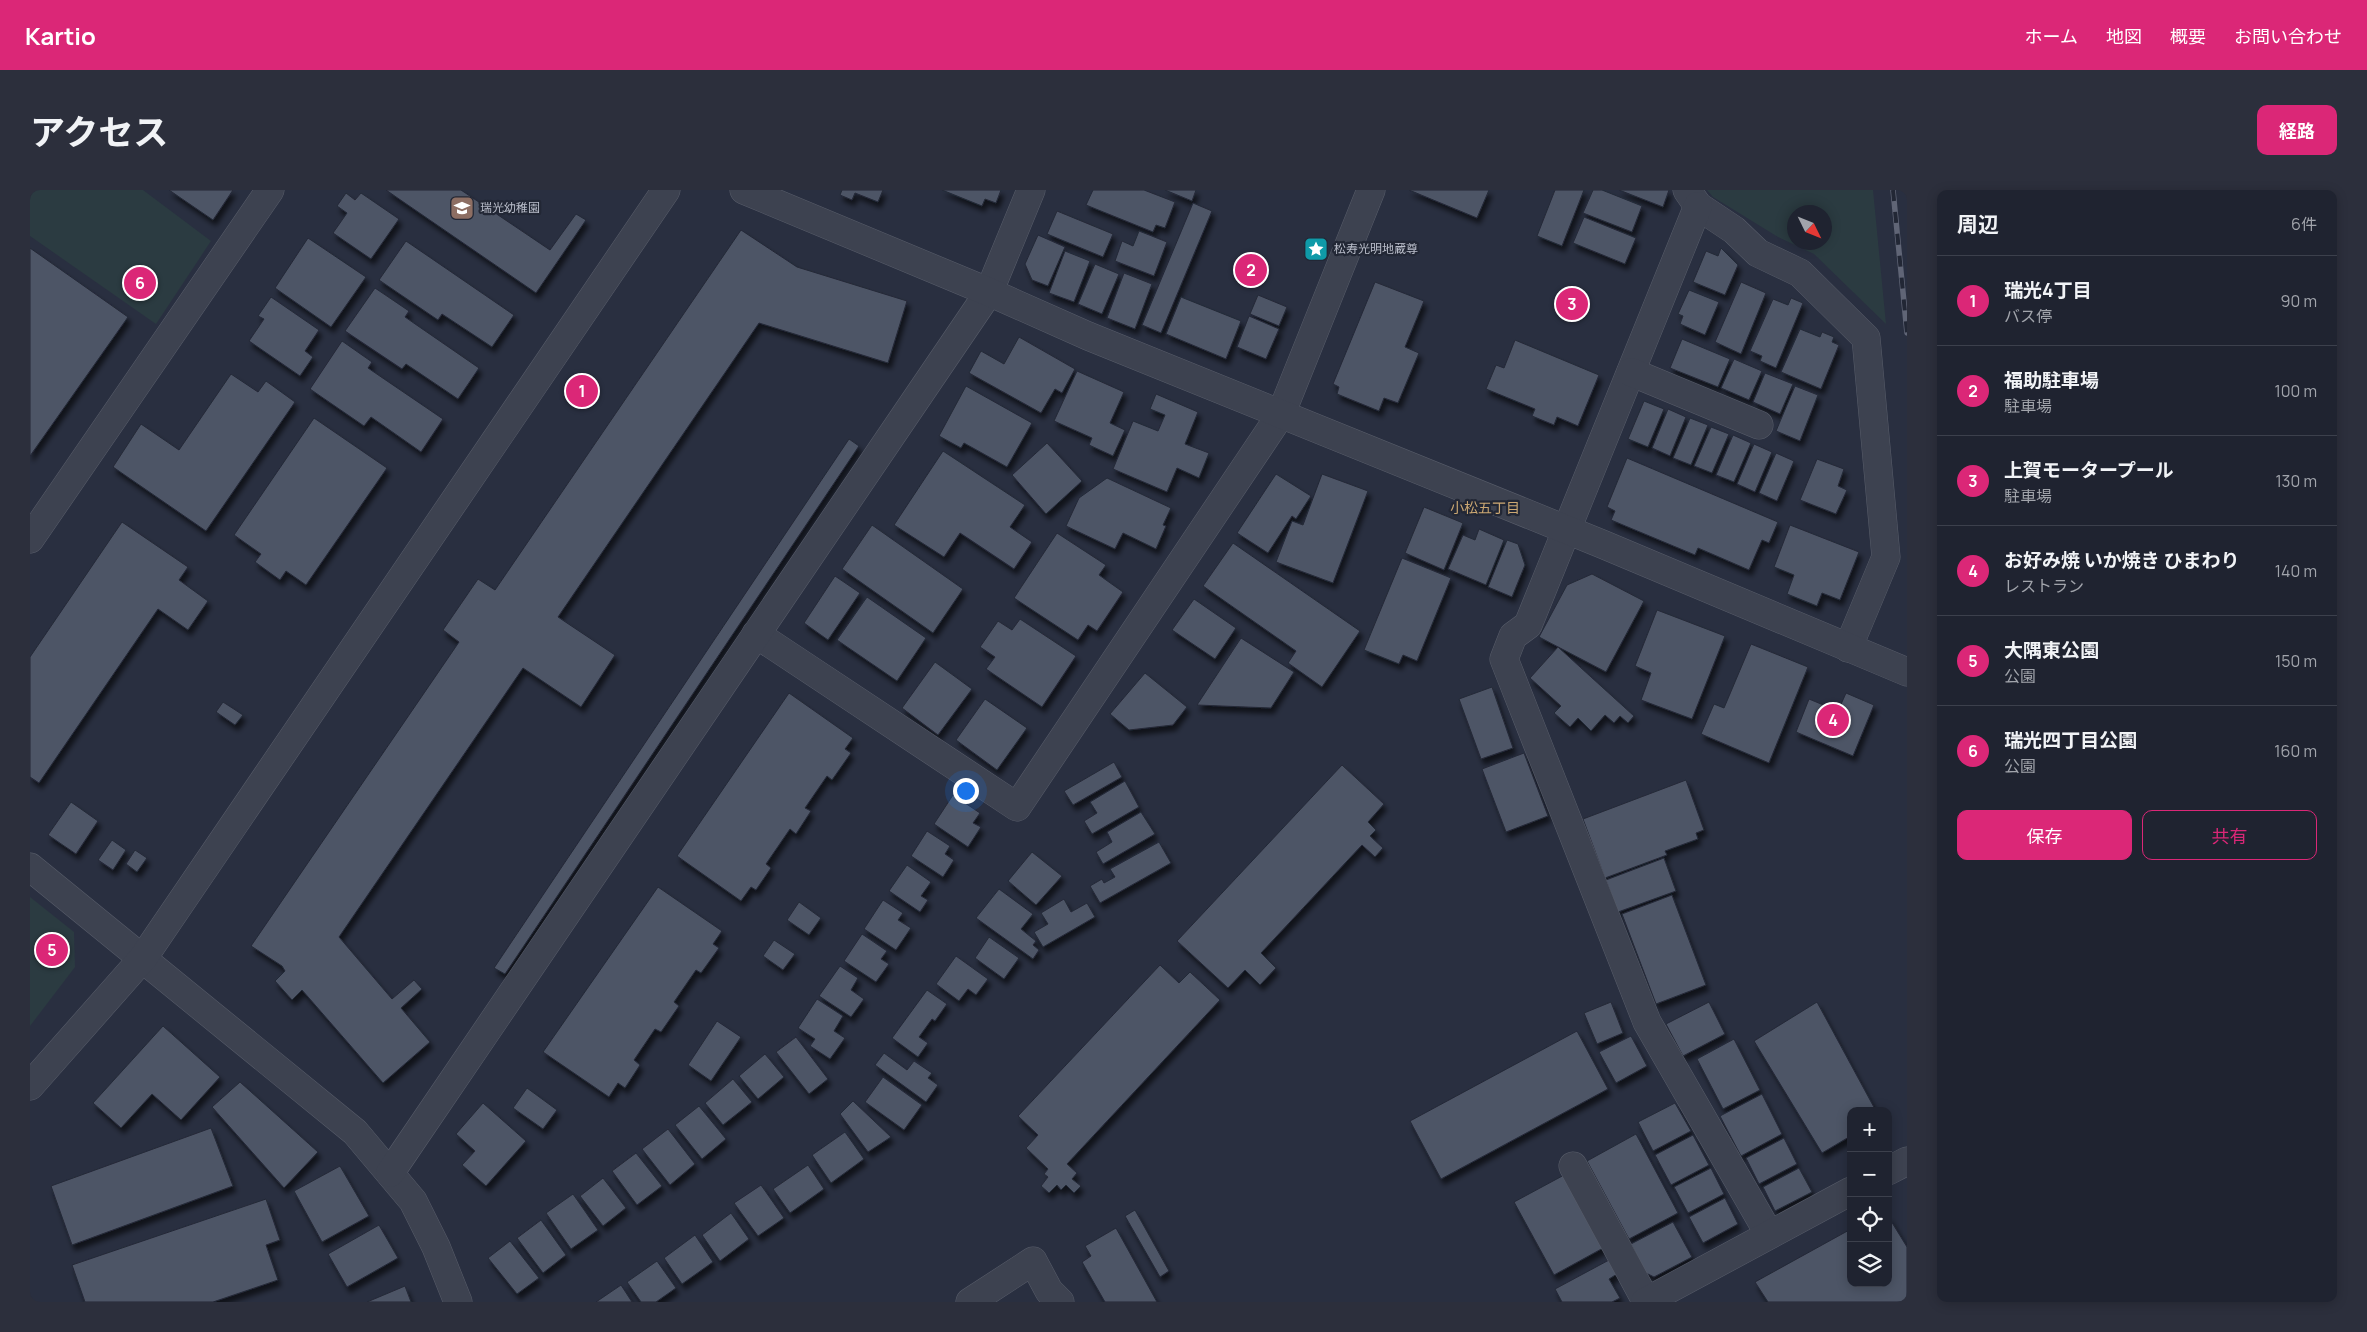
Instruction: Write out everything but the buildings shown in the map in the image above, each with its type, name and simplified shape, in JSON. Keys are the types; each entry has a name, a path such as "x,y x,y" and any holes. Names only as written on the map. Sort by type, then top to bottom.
{"street":[{"path":"30,539 270,190"},
{"path":"30,1086 143,958 666,190"},
{"path":"744,190 989,292 1088,336 1565,530 1907,672"},
{"path":"390,1173 989,292 1031,190"},
{"path":"756,634 1017,807 1281,414 1371,190"},
{"path":"1769,1234 1647,1022 1504,658 1514,636 1528,625 1565,530 1631,372 1692,198 1734,230 1758,253 1800,273 1866,338 1886,557 1848,648"},
{"path":"1631,372 1759,425"},
{"path":"30,867 355,1132 413,1201 436,1247 458,1302"},
{"path":"1892,1169 1907,1161"},
{"path":"1573,1166 1646,1302 1847,1193"},
{"path":"970,1302 1033,1261 1049,1291 1060,1302"}],"shaded area":[{"path":"30,190 143,190 211,241 156,324 30,236"},
{"path":"1707,190 1873,190 1886,324 1814,254 1806,250 1832,250 1832,205 1787,205 1787,241 1713,197"},
{"path":"30,897 74,932 75,967 30,1026"}],"railway":[{"path":"1893,190 1907,333"}],"place":[{"name":"瑞光幼稚園","path":"462,208"},
{"name":"松寿光明地蔵尊","path":"1316,249"},
{"name":"福助駐車場","path":"1251,270"},
{"name":"瑞光四丁目公園","path":"140,283"},
{"name":"上賀モータープール","path":"1572,304"},
{"name":"瑞光4丁目","path":"582,391"},
{"name":"お好み焼 いか焼き ひまわり","path":"1833,720"},
{"name":"大隅東公園","path":"52,950"}],"district":[{"name":"小松五丁目","path":"1485,508"}]}
